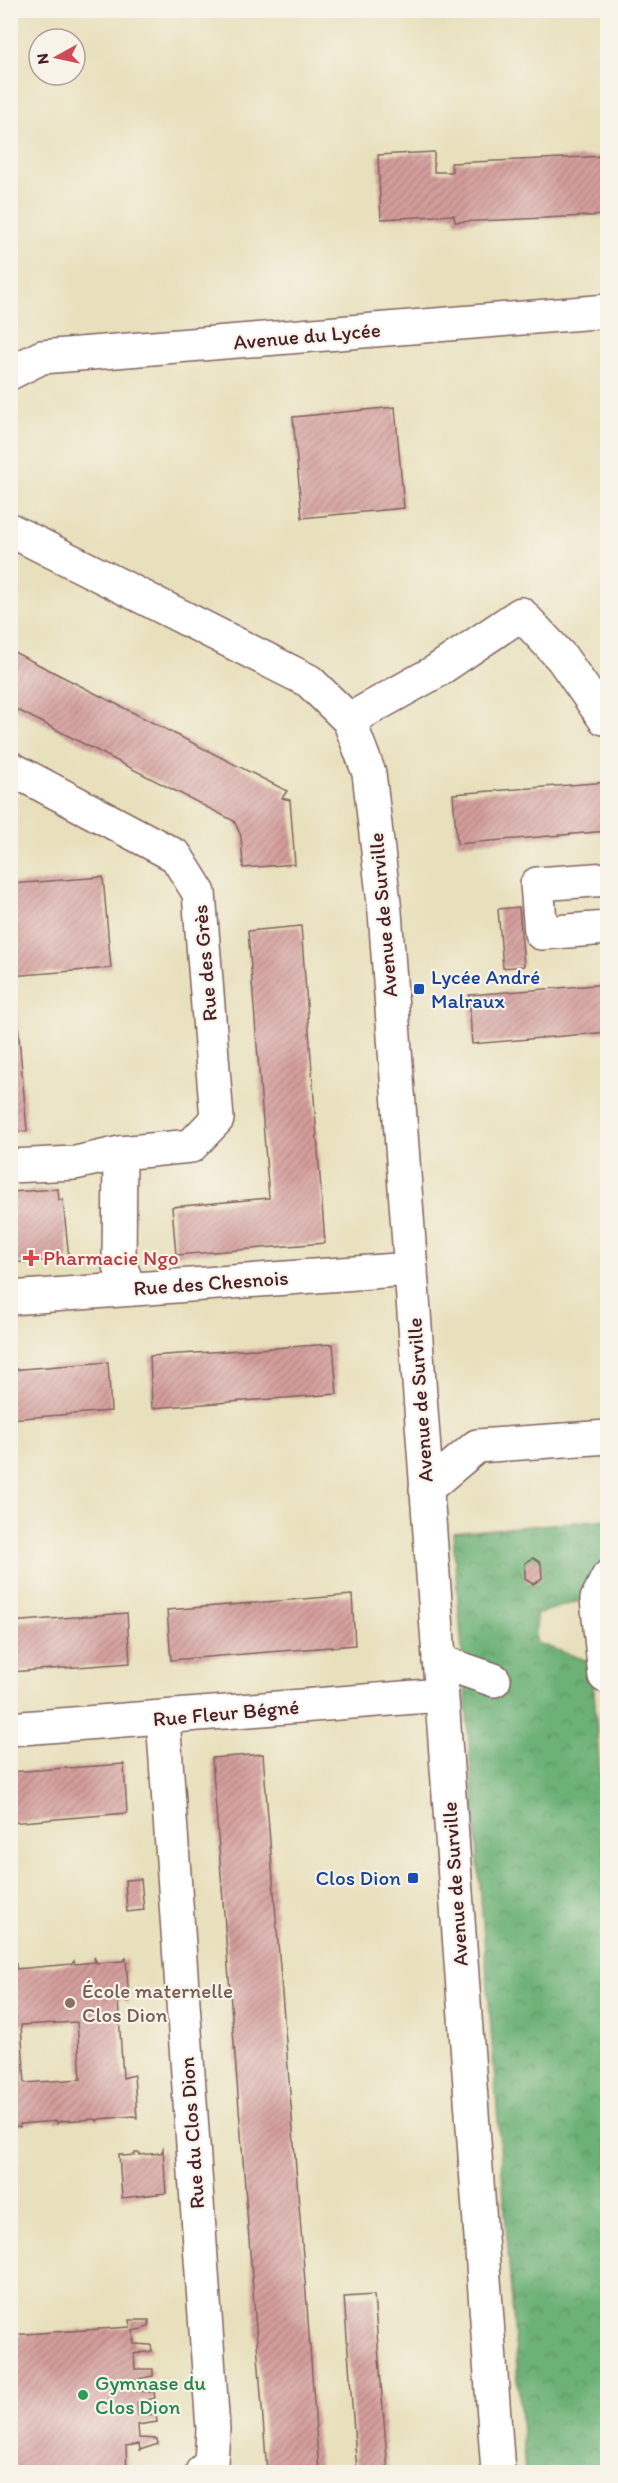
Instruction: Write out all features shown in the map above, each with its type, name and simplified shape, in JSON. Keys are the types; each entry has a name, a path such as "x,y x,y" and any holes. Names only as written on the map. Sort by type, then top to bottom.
{"street":[{"name":"Avenue du Lycée","path":"10,374 42,357 608,311"},
{"name":"Avenue de Surville","path":"10,531 309,681 349,720 369,773 384,902 498,2472"},
{"path":"349,720 435,672 521,614 562,658 604,718"},
{"name":"Rue des Grès","path":"10,768 176,856 199,893 217,1119 191,1146 120,1153 75,1163 10,1166"},
{"path":"608,879 537,884 541,933 608,928"},
{"path":"120,1153 119,1264 130,1289"},
{"name":"Rue des Chesnois","path":"10,1298 411,1269"},
{"path":"426,1489 477,1446 608,1437"},
{"path":"604,1676 597,1599 608,1578"},
{"path":"439,1661 494,1680"},
{"name":"Rue Fleur Bégné","path":"10,1729 441,1695"},
{"name":"Rue du Clos Dion","path":"163,1718 213,2429 211,2463 202,2472"}],"green space":[{"path":"607,1519 607,1615 582,1600 536,1614 536,1643 592,1662 608,1890 607,2472 525,2472 453,1533"}],"building":[{"path":"434,152 434,172 452,172 451,163 608,156 608,215 455,222 454,215 381,219 378,155"},
{"path":"12,280 14,303 10,310 10,281"},
{"path":"395,407 404,508 302,518 293,417"},
{"path":"10,650 287,791 282,798 290,800 295,864 243,868 241,836 234,821 10,706"},
{"path":"608,782 608,831 457,844 453,794"},
{"path":"103,877 111,968 10,976 10,884"},
{"path":"519,907 524,966 503,968 498,909"},
{"path":"301,926 325,1243 176,1255 172,1207 269,1198 248,931"},
{"path":"608,984 608,1032 472,1044 469,995"},
{"path":"10,1001 16,1001 27,1131 10,1132"},
{"path":"58,1189 59,1200 63,1200 69,1259 10,1263 10,1192"},
{"path":"333,1344 337,1394 152,1408 150,1356"},
{"path":"108,1362 111,1411 10,1419 10,1370"},
{"path":"533,1558 541,1563 542,1578 533,1584 525,1579 525,1563"},
{"path":"352,1595 355,1645 171,1660 167,1610"},
{"path":"127,1613 130,1663 10,1672 10,1622"},
{"path":"263,1754 319,2472 267,2472 212,1758"},
{"path":"124,1764 127,1813 10,1823 10,1772"},
{"path":"141,1879 144,1910 127,1912 125,1880"},
{"path":"94,1957 97,1963 123,1961 126,1958 129,2002 126,2002 126,1999 118,1999 123,2078 134,2075 137,2118 134,2116 97,2121 96,2119 60,2121 57,2124 57,2121 20,2124 20,2127 10,2125 10,1969 16,1964 16,1969 72,1964 74,1961 75,1964 95,1962","holes":["77,2022 81,2079 25,2083 21,2025"]},
{"path":"163,2149 166,2193 122,2198 119,2154 123,2156 135,2155 135,2153 140,2153 140,2155 161,2153"},
{"path":"374,2295 388,2472 357,2472 344,2297"},
{"name":"Gymnase du Clos Dion","path":"130,2320 149,2320 149,2327 133,2331 134,2344 151,2345 152,2351 134,2354 135,2369 153,2369 153,2376 136,2379 137,2391 154,2392 155,2398 137,2402 138,2415 156,2414 157,2422 138,2425 139,2438 157,2439 158,2444 140,2450 139,2444 126,2446 127,2472 10,2472 10,2335 130,2327"}],"place":[{"name":"Lycée André Malraux","path":"419,989"},
{"name":"Pharmacie Ngo","path":"31,1258"},
{"name":"Clos Dion","path":"413,1878"},
{"name":"École maternelle Clos Dion","path":"70,2003"},
{"name":"Gymnase du Clos Dion","path":"83,2395"}]}
